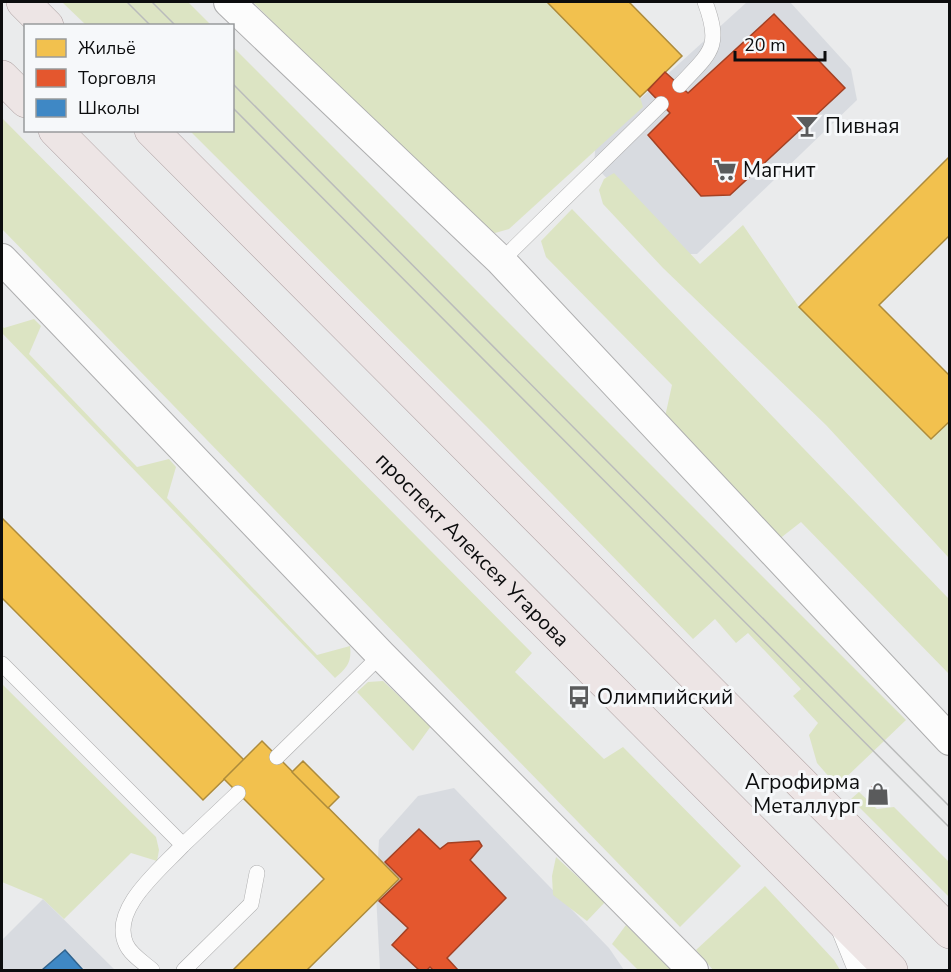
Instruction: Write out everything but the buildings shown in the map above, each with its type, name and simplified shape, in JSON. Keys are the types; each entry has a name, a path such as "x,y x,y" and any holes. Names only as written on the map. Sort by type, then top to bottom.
{"main road":[{"path":"23,2 44,24"},
{"path":"2,76 24,99"},
{"name":"проспект Алексея Угарова","path":"57,132 891,970"},
{"path":"153,132 950,932"},
{"path":"848,928 866,970"}],"street":[{"path":"229,2 501,261 950,740"},
{"path":"2,259 381,655 693,970"}],"lane":[{"path":"680,85 705,58 713,44 715,32 705,2"},
{"path":"501,261 661,104"},
{"path":"277,757 381,655"},
{"path":"2,664 183,845"},
{"path":"152,970 126,946 122,929 129,903 183,845 238,793"},
{"path":"184,970 251,904 257,873"}],"shaded area":[{"path":"747,2 790,2 851,69 857,100 697,254 680,254 594,165 596,139"},
{"path":"454,788 609,948 624,970 380,970 376,894 379,840 418,796"},
{"path":"43,899 115,970 2,970 2,940"}],"green space":[{"path":"62,2 188,2 210,24 85,24"},
{"path":"253,2 547,2 640,97 643,107 509,229 495,233 478,229"},
{"path":"234,48 906,720 837,786 817,763 809,735 818,723 793,696 801,689 748,633 736,643 715,619 693,639 486,426 191,132 234,132"},
{"path":"2,118 532,653 515,672 604,759 623,747 741,866 680,927 2,229"},
{"path":"614,173 700,264 743,225 799,307 931,439 949,421 949,558 826,425 663,268 603,204 599,190 604,179"},
{"path":"572,209 949,599 948,673 801,522 778,540 663,426 672,385 546,257 541,241"},
{"path":"34,319 41,326 29,354 137,467 169,459 176,467 167,498 317,655 350,646 348,664 335,678 2,333 2,326 4,328"},
{"path":"383,681 431,726 413,751 357,692 368,682"},
{"path":"2,684 156,837 159,850 157,861 131,853 64,919 43,899 2,882"},
{"path":"859,792 877,809 894,807 949,862 949,897 851,799"},
{"path":"556,857 605,902 587,921 553,895 552,876"},
{"path":"765,886 834,960 840,970 713,970 696,950"},
{"path":"626,925 671,970 638,970 612,944"}],"tram line":[{"path":"127,2 149,24"},
{"path":"152,2 174,24"},
{"path":"234,85 950,807"},
{"path":"234,109 950,828"}],"place":[{"name":"Пивная","path":"807,126"},
{"name":"Магнит","path":"725,170"},
{"name":"Олимпийский","path":"579,697"},
{"name":"Агрофирма Металлург","path":"878,794"}]}
